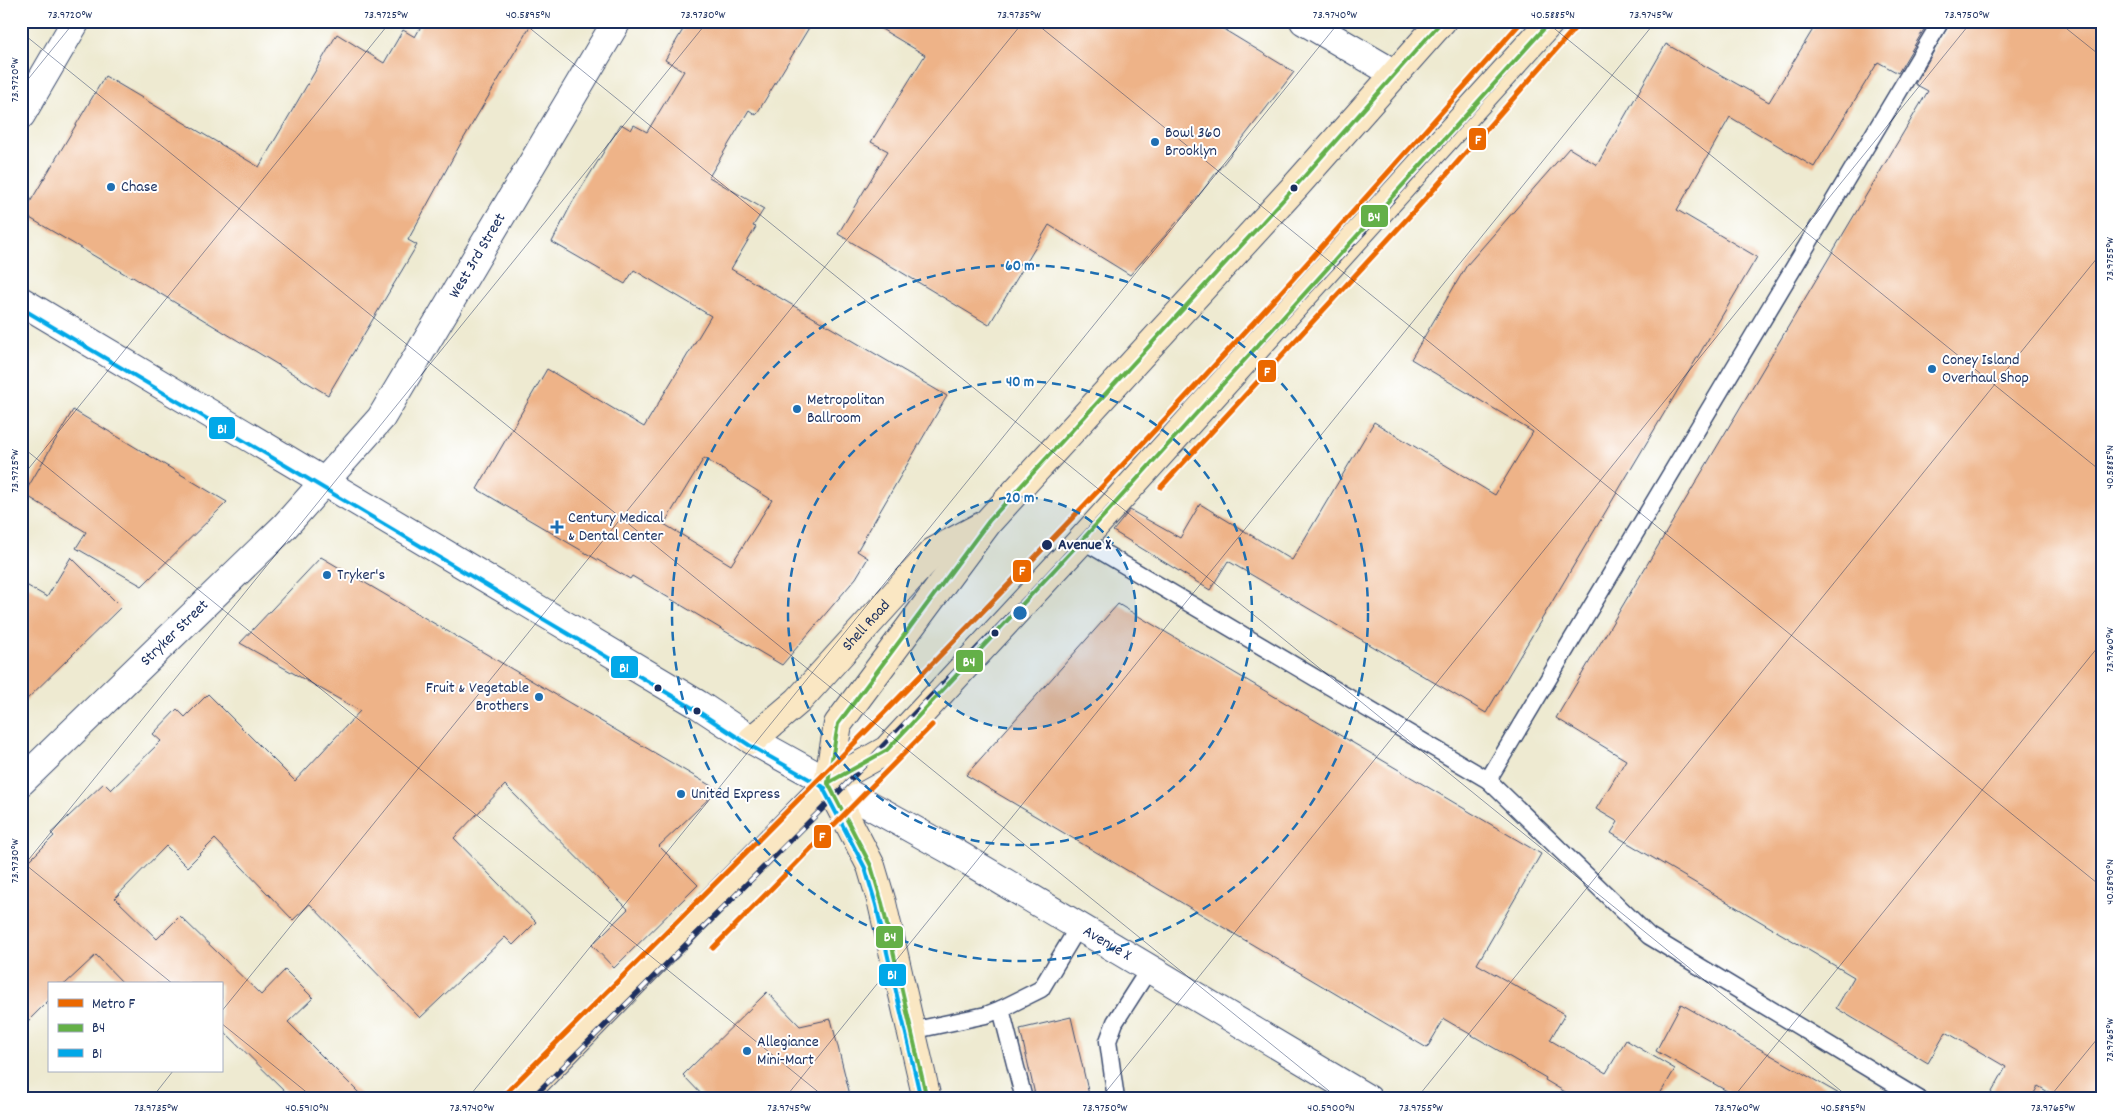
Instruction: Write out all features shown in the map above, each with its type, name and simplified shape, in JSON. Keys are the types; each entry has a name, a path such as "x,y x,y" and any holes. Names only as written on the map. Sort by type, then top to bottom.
{"main road":[{"name":"Shell Road","path":"828,783 838,724 989,521 1294,188 1442,21"},
{"path":"519,1099 828,783 887,750 1082,540 1551,21"},
{"name":"Shell Road","path":"752,740 798,701 933,552 989,521"},
{"path":"828,783 871,866 927,1099"}],"street":[{"path":"21,115 76,21"},
{"name":"West 3rd Street","path":"324,481 381,418 618,21"},
{"path":"1304,21 1395,74"},
{"name":"Avenue X","path":"21,301 699,705 752,740 952,851 1368,1099"},
{"name":"Stryker Street","path":"21,782 285,526 324,481"}],"lane":[{"path":"1488,780 1941,21"},
{"path":"1082,540 1488,780 1649,936 1919,1099"},
{"path":"911,1031 986,1015 1041,989 1079,926"},
{"path":"1116,1099 1108,1041 1115,1022 1149,969"},
{"path":"1001,1009 1024,1099"}],"building":[{"path":"424,21 533,21 461,143 408,240 417,245 328,395 131,276 23,214 105,76 259,167 337,34 384,63 403,30 415,37"},
{"path":"688,21 813,21 756,115 749,110 709,177 764,209 753,226 756,227 731,269 947,396 857,551 868,558 856,578 782,665 632,576 630,579 477,489 547,369 644,427 711,316 634,270 625,284 552,242 572,203 621,124 631,130 634,125 647,132 684,71 665,60","holes":["704,458 772,500 731,565 664,524"]},
{"path":"868,21 1210,21 1294,72 1186,212 1130,275 1049,225 989,325 838,234 888,151 871,142 925,55"},
{"path":"1818,21 1929,21 1898,73 1878,62 1814,167 1730,117 1677,210 1757,257 1486,713 1228,561 1210,590 1113,531 1130,510 1180,538 1200,504 1292,560 1374,422 1495,495 1533,432 1411,359 1467,265 1569,148 1597,165 1666,44 1769,102"},
{"name":"Coney Island Overhaul Shop","path":"1951,21 2102,21 2102,1099 2060,1099 2038,1086 2031,1099 1988,1099 2006,1067 1946,1032 1928,1063 1836,1008 1854,977 1611,833 1618,822 1596,809 1626,760 1556,718 1928,91 1915,84"},
{"path":"73,410 227,502 142,586 76,548 86,532 24,494"},
{"path":"71,557 121,607 21,705 21,582 47,597"},
{"path":"321,557 718,790 659,846 698,885 614,968 592,945 628,909 505,785 454,838 536,922 513,945 505,937 420,1018 310,904 293,920 215,839 187,867 166,846 115,898 157,939 180,916 261,995 285,970 313,998 288,1022 365,1099 293,1099 222,1029 222,982 122,982 96,955 67,982 48,982 48,1001 21,1028 21,869 54,836 51,833 104,783 111,790 161,741 153,734 177,709 185,717 208,694 295,781 360,711 240,643"},
{"path":"1118,604 1541,854 1477,964 1565,1014 1550,1040 1606,1073 1626,1040 1675,1069 1657,1099 1577,1099 1545,1080 1546,1078 1444,1019 1427,1048 966,775"},
{"path":"767,992 800,1026 831,1019 851,1099 706,1099 683,1075"},
{"path":"1681,1004 1848,1099 1741,1099 1656,1051"},
{"path":"1071,1017 1090,1099 1036,1099 1020,1029"}],"railway":[{"path":"531,1099 822,809 1026,598 1364,232 1552,21"}],"metro line":[{"name":"F","path":"500,1099 726,873 1024,569 1258,317 1522,21"},
{"name":"F","path":"1161,487 1427,197 1581,21"},
{"name":"F","path":"713,948 932,725"}],"transit line":[{"name":"B4","path":"828,783 838,724 989,521 1294,188 1442,21"},
{"name":"B4","path":"828,783 887,750 1082,540 1551,21"},
{"name":"B1","path":"21,308 696,710 749,745 825,788"},
{"name":"B4","path":"828,783 871,866 882,903 927,1099"},
{"name":"B1","path":"822,786 865,868 876,905 921,1099"}],"place":[{"name":"Bowl 360 Brooklyn","path":"1155,142"},
{"name":"Chase","path":"111,187"},
{"name":"Coney Island Overhaul Shop","path":"1932,369"},
{"name":"Metropolitan Ballroom","path":"797,409"},
{"name":"Century Medical & Dental Center","path":"557,527"},
{"name":"Avenue X","path":"1047,545"},
{"name":"Tryker's","path":"327,575"},
{"name":"Fruit & Vegetable Brothers","path":"539,697"},
{"name":"United Express","path":"681,794"},
{"name":"Allegiance Mini-Mart","path":"747,1051"}]}
